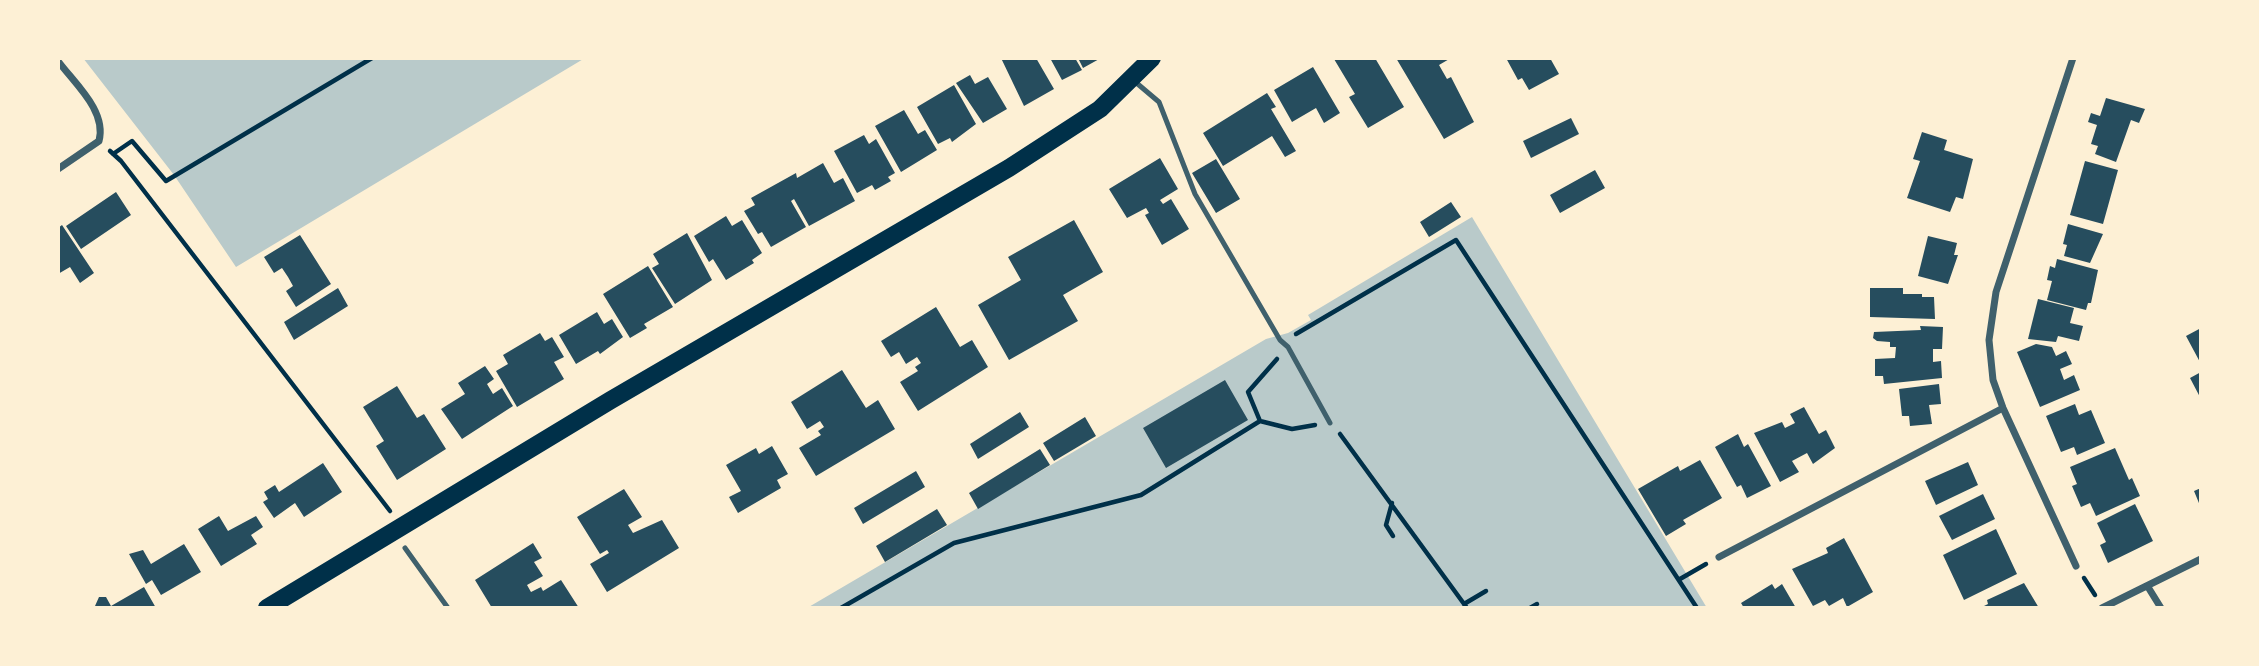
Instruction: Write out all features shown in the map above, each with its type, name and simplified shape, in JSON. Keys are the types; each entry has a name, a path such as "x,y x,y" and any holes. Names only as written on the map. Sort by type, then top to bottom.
{"main road":[{"path":"267,608 611,400 1009,168 1100,109 1152,58"}],"street":[{"path":"2073,58 1993,308 1990,357 2003,408 2076,566"},
{"path":"58,61 97,113 102,130 99,141 58,169"},
{"path":"1719,557 2003,408"},
{"path":"2103,608 2201,559"},
{"path":"2148,587 2161,608"}],"lane":[{"path":"1133,79 1159,102 1195,194 1280,340 1288,347 1330,423"},
{"path":"405,548 448,608"}],"path":[{"path":"113,154 132,141 166,181 372,58"},
{"path":"99,141 113,154 389,511 403,513 409,523"},
{"path":"1260,422 1248,392 1288,347 1290,337 1456,240 1697,608"},
{"path":"841,608 954,543 1141,495 1260,422 1292,429 1330,423 1353,448 1466,606 1486,591"},
{"path":"1392,503 1386,525 1394,536"},
{"path":"1679,579 1719,557"},
{"path":"2076,566 2103,608"},
{"path":"1530,608 1537,604"}],"shaded area":[{"path":"83,58 585,58 236,267 174,175"},
{"path":"1472,217 1707,608 807,608 1266,339 1288,333 1311,320 1308,315"}],"building":[{"path":"1001,58 1036,58 1054,89 1024,106"},
{"path":"1050,58 1075,58 1082,70 1062,80"},
{"path":"1078,58 1101,58 1083,68"},
{"path":"1375,58 1404,107 1368,128 1349,97 1355,94 1334,59"},
{"path":"1396,58 1451,58 1439,65 1447,79 1451,77 1474,122 1444,139"},
{"path":"1506,58 1550,58 1559,74 1529,90 1522,78 1518,80"},
{"path":"1313,67 1340,113 1324,123 1316,108 1292,122 1274,90"},
{"path":"970,75 975,84 988,77 1007,109 983,123 956,83"},
{"path":"954,85 976,124 952,142 950,138 938,144 917,107"},
{"path":"1267,93 1276,107 1271,109 1296,151 1285,157 1272,136 1223,166 1203,133"},
{"path":"2106,98 2145,109 2139,123 2131,120 2116,162 2095,154 2098,146 2091,144 2097,125 2088,122 2091,113 2100,116"},
{"path":"904,110 918,134 925,130 937,150 901,172 875,126"},
{"path":"1571,118 1579,134 1531,158 1523,141"},
{"path":"1922,132 1947,140 1944,150 1973,159 1963,199 1956,197 1950,212 1907,198 1920,161 1913,159"},
{"path":"864,135 869,144 876,139 895,173 888,177 891,181 875,190 872,185 857,193 834,151"},
{"path":"1160,158 1178,189 1160,200 1163,204 1171,199 1189,229 1162,245 1145,215 1149,213 1146,208 1127,218 1109,189"},
{"path":"1216,159 1240,199 1216,213 1192,173"},
{"path":"2085,161 2118,170 2103,224 2070,215"},
{"path":"823,163 834,183 843,178 855,201 809,226 794,199 791,201 806,227 771,247 762,232 758,234 744,211 755,205 751,198 796,173 797,178"},
{"path":"1595,170 1605,188 1560,213 1550,195"},
{"path":"116,192 131,215 81,249 66,226"},
{"path":"1451,202 1461,217 1429,237 1420,222"},
{"path":"726,216 732,226 742,220 762,253 752,260 754,263 726,280 713,259 709,262 694,236"},
{"path":"1074,220 1103,272 1063,295 1078,321 1009,360 978,305 1021,280 1008,257"},
{"path":"2068,224 2103,234 2090,263 2064,256 2067,245 2063,244"},
{"path":"62,225 94,273 80,283 70,267 58,274 58,228"},
{"path":"687,233 712,280 675,304 652,268 659,264 653,254"},
{"path":"300,235 331,284 296,307 286,291 293,286 288,277 282,268 274,273 264,257"},
{"path":"1928,236 1957,243 1954,255 1958,255 1948,284 1918,276"},
{"path":"2057,259 2098,270 2091,303 2088,303 2086,310 2047,300 2052,281 2047,280 2050,266 2055,268"},
{"path":"648,266 673,307 644,324 647,328 630,338 603,294"},
{"path":"338,288 348,306 294,340 284,322"},
{"path":"1870,288 1903,288 1903,294 1934,297 1935,319 1870,317"},
{"path":"2038,299 2074,308 2070,323 2083,326 2079,341 2058,336 2056,342 2028,339"},
{"path":"936,307 960,347 972,340 988,367 918,411 900,382 918,371 915,367 921,363 917,357 906,364 899,352 891,357 881,341"},
{"path":"597,312 604,324 612,319 623,337 600,354 598,351 576,364 559,335"},
{"path":"1920,326 1943,327 1942,349 1933,349 1933,362 1941,361 1942,378 1884,384 1883,376 1875,376 1875,359 1895,358 1896,347 1890,347 1890,342 1877,341 1873,338 1874,332 1921,330"},
{"path":"2201,328 2201,364 2186,336"},
{"path":"540,333 545,341 552,337 564,357 554,362 564,379 517,407 496,371 508,364 503,355"},
{"path":"2036,344 2052,347 2056,356 2066,351 2072,364 2060,369 2064,380 2074,375 2080,390 2040,407 2017,352"},
{"path":"485,366 494,379 487,384 493,394 502,388 513,406 462,439 441,409 465,394 458,383"},
{"path":"842,370 866,408 878,400 895,429 816,476 799,448 821,435 818,431 824,427 820,421 807,429 791,402"},
{"path":"2201,372 2201,399 2190,378"},
{"path":"1225,380 1248,420 1166,468 1143,428"},
{"path":"1939,384 1941,404 1929,405 1932,424 1910,426 1909,416 1902,416 1899,389"},
{"path":"397,386 417,418 424,414 446,449 397,480 376,446 384,441 363,407"},
{"path":"2075,404 2079,415 2091,410 2105,443 2077,455 2074,447 2061,452 2046,416"},
{"path":"1804,407 1819,434 1826,430 1835,448 1813,464 1807,453 1792,461 1799,472 1780,482 1754,433 1782,422 1785,428 1795,423 1790,414"},
{"path":"1020,412 1029,427 978,459 970,444"},
{"path":"1085,417 1096,436 1054,461 1043,443"},
{"path":"1738,434 1744,447 1748,444 1771,486 1747,498 1741,485 1737,487 1715,447"},
{"path":"772,446 788,474 777,480 781,488 738,513 729,497 741,491 726,465 756,448 759,454"},
{"path":"2115,448 2129,480 2132,478 2140,496 2096,516 2090,503 2081,507 2072,486 2077,484 2070,467"},
{"path":"1040,449 1050,465 978,509 969,493"},
{"path":"1700,460 1722,498 1683,520 1686,524 1666,536 1638,489 1678,466 1680,471"},
{"path":"1968,462 1978,485 1936,505 1925,481"},
{"path":"323,463 342,492 304,517 295,503 274,518 263,502 268,499 264,492 275,485 279,492"},
{"path":"916,471 925,487 863,524 854,508"},
{"path":"2201,488 2201,508 2194,491"},
{"path":"624,489 642,517 628,525 633,533 662,520 679,548 607,592 590,564 609,553 607,550 600,554 577,517"},
{"path":"1983,494 1995,519 1952,540 1939,516"},
{"path":"2135,504 2153,541 2108,563 2100,545 2106,542 2097,523"},
{"path":"937,509 947,525 885,562 876,546"},
{"path":"219,516 228,531 256,516 263,527 251,535 257,544 221,566 198,529"},
{"path":"1996,529 2017,574 1964,600 1943,555"},
{"path":"1844,538 1873,592 1847,607 1843,598 1829,606 1825,600 1813,606 1792,569 1828,553 1826,548"},
{"path":"533,543 542,558 534,562 543,576 527,585 531,592 541,587 543,591 561,580 579,608 492,608 475,580"},
{"path":"184,544 201,572 161,595 152,580 146,584 129,554 143,550 151,564"},
{"path":"2024,583 2039,608 1980,608 1988,604 1987,600"},
{"path":"1772,584 1775,589 1782,584 1796,608 1744,608 1741,603"},
{"path":"144,587 156,608 95,606 99,597 106,597 111,606"}]}
